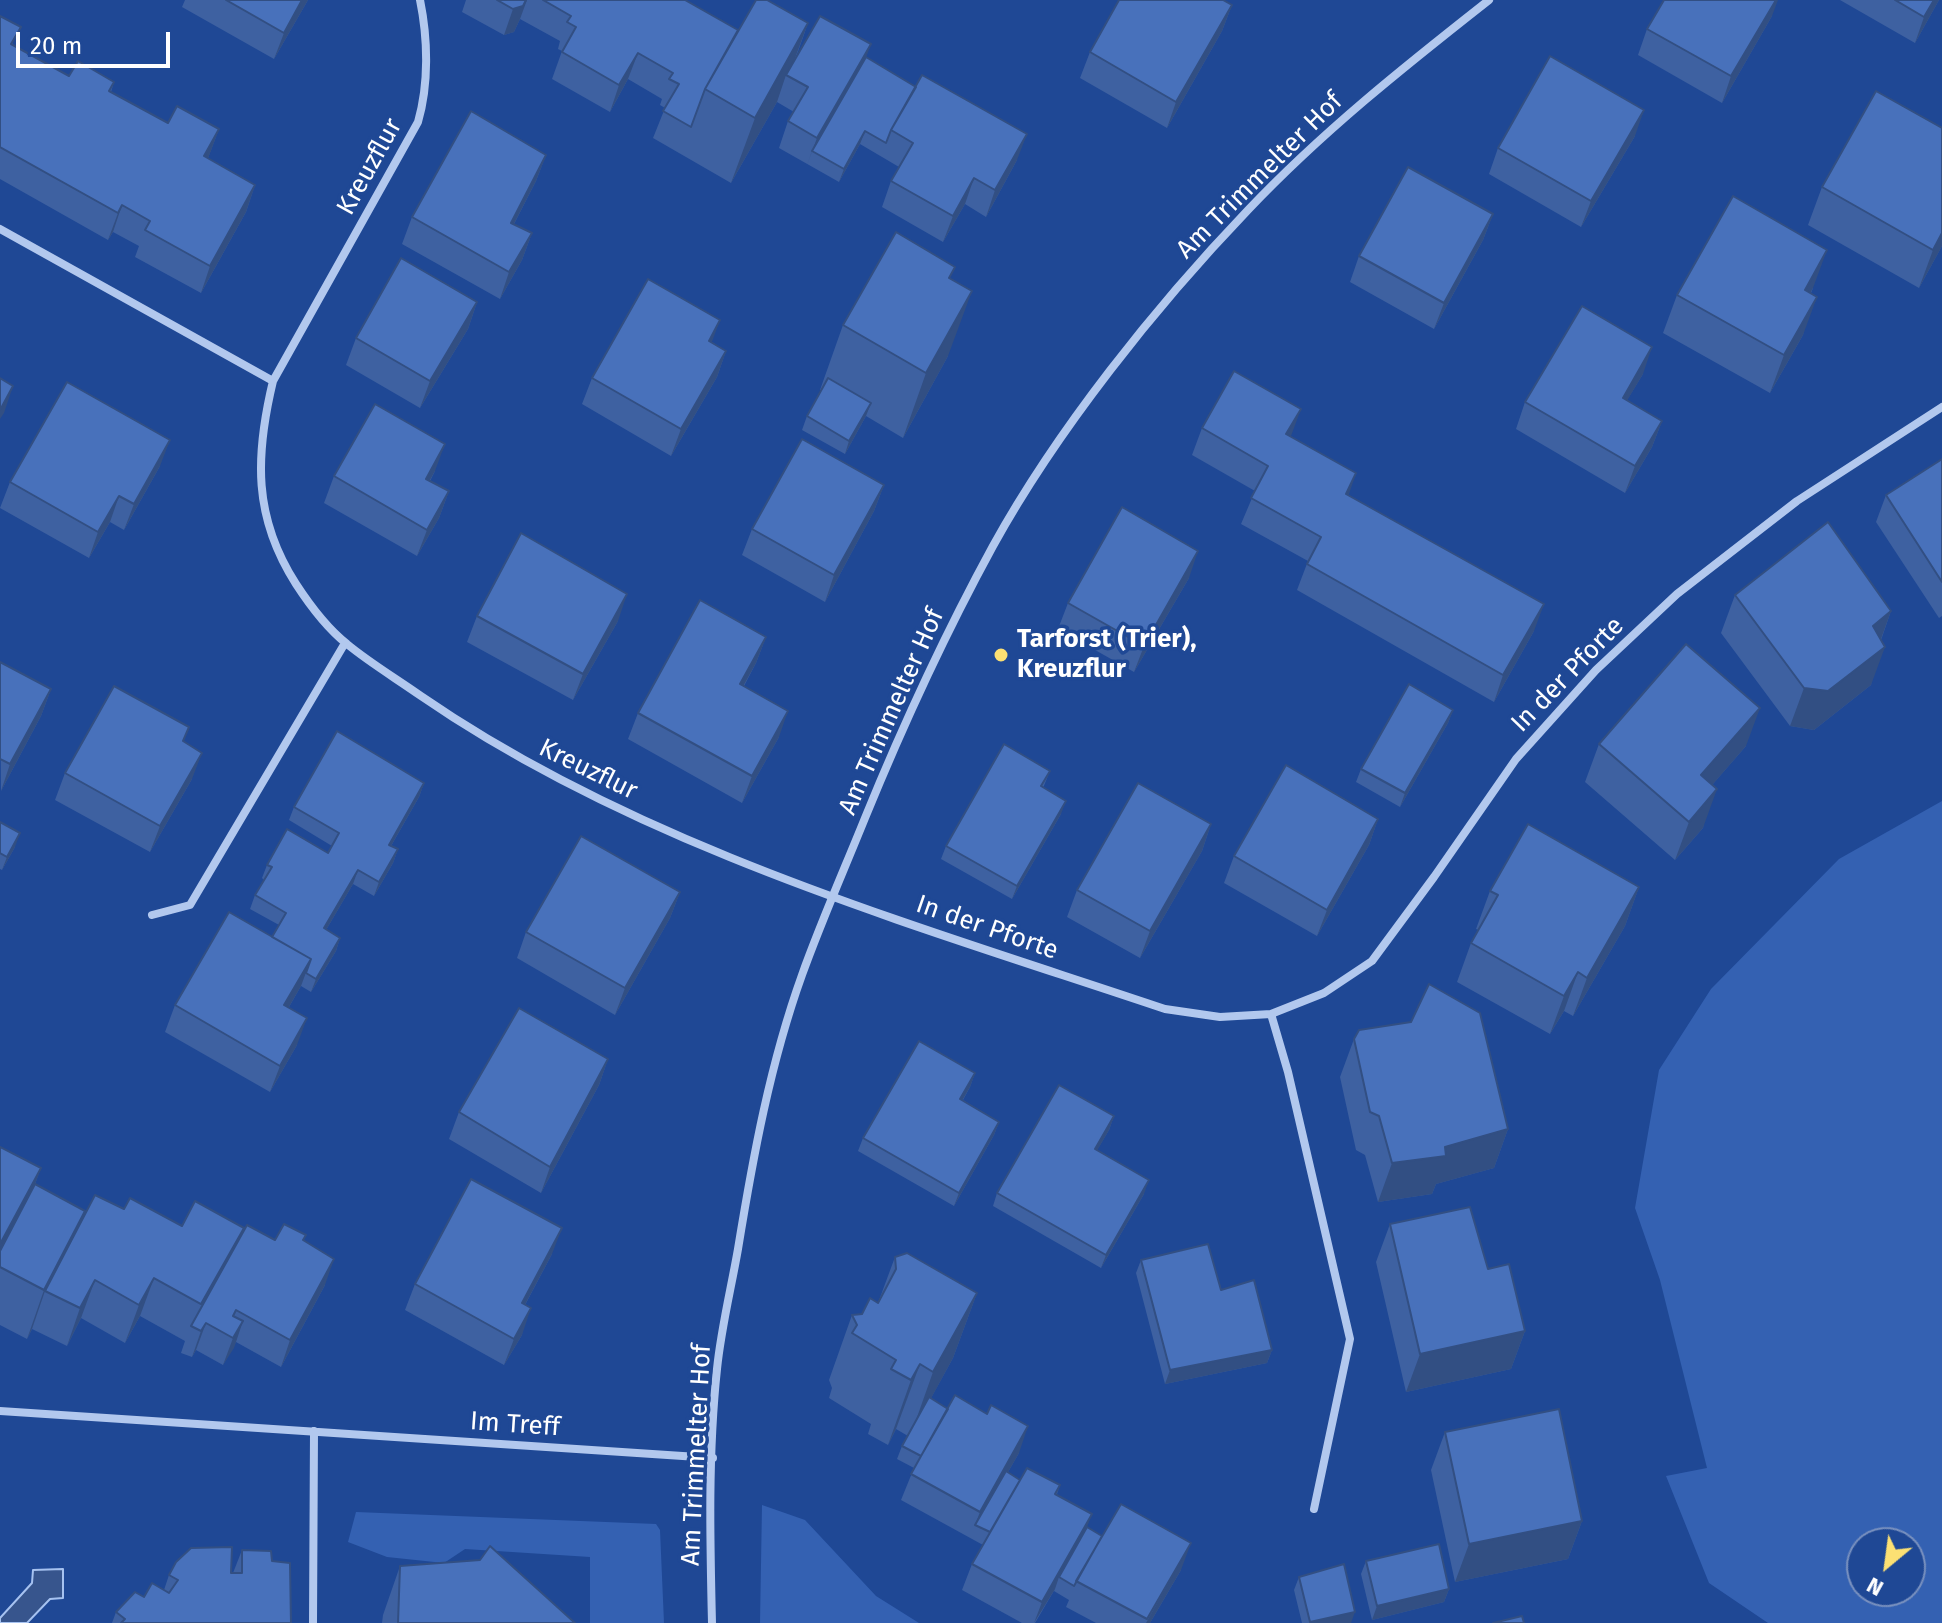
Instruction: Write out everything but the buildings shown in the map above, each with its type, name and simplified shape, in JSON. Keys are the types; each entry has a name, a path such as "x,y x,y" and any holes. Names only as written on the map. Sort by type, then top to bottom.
{"street":[{"name":"Kreuzflur","path":"420,0 426,46 423,106 418,122 273,381 265,414 260,479 263,508 284,561 297,585 345,643 465,726 534,767 619,809 832,895"},
{"name":"Am Trimmelter Hof","path":"712,1623 709,1519 717,1370 752,1164 778,1052 801,976 900,732 981,570 1044,464 1099,387 1169,299 1244,213 1282,175 1367,97 1489,0"},
{"path":"0,229 273,381"},
{"name":"In der Pforte","path":"832,895 1165,1009 1220,1017 1271,1014 1324,993 1372,961 1516,759 1596,670 1677,594 1797,501 1942,407"},
{"path":"152,915 190,905 345,643"},
{"path":"1271,1014 1288,1072 1350,1339 1314,1509"},
{"name":"Im Treff","path":"0,1411 713,1458"},
{"path":"313,1623 314,1431"}],"shaded area":[{"path":"1942,801 1942,1623 1768,1623 1709,1583 1666,1476 1707,1468 1660,1280 1635,1208 1659,1070 1711,989 1839,859"},
{"path":"762,1505 805,1520 876,1596 919,1623 760,1623"},
{"path":"356,1512 656,1524 660,1530 664,1623 590,1623 590,1557 465,1549 444,1563 387,1557 348,1542"},
{"path":"63,1569 63,1598 50,1599 27,1623 0,1623 0,1618 32,1583 33,1570"}],"place":[{"name":"Tarforst (Trier), Kreuzflur","path":"1001,655"}]}
